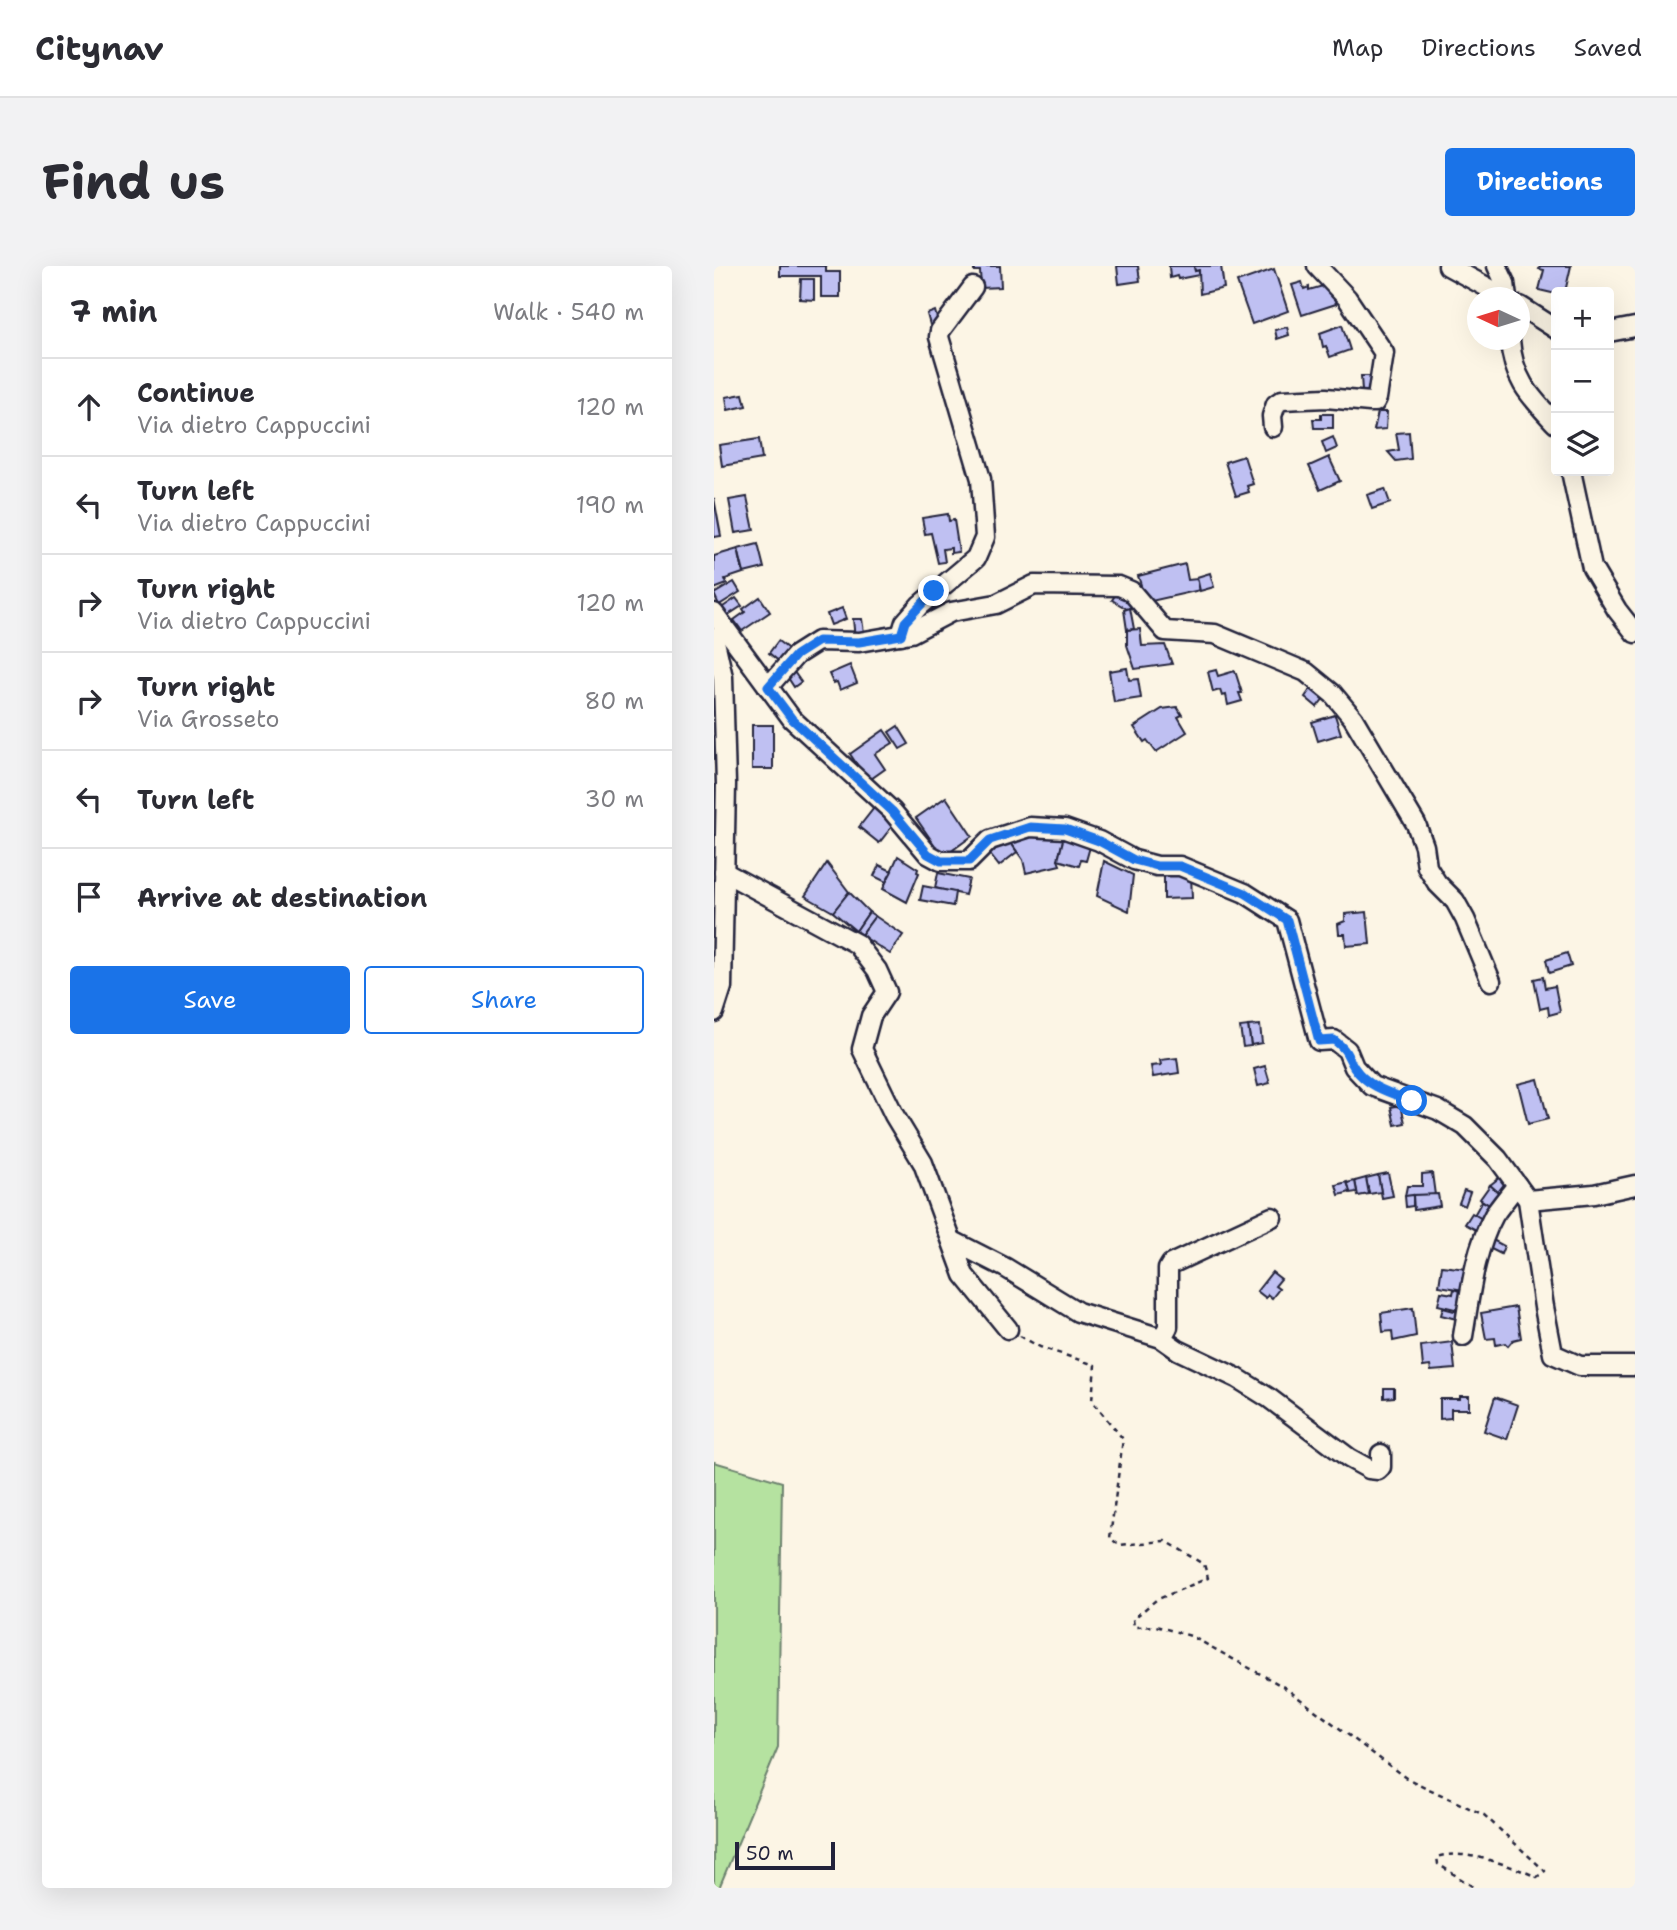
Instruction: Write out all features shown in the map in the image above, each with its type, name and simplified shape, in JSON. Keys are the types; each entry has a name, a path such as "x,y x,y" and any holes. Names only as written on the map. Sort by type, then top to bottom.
{"street":[{"path":"1273,427 1272,416 1276,404 1282,400 1326,398 1375,402 1377,398 1384,354 1347,298 1317,266"},
{"path":"1448,266 1488,287"},
{"path":"1497,266 1506,287"},
{"path":"901,635 905,622 920,605 976,558 985,537 981,479 940,337 946,323 973,287"},
{"path":"1530,312 1551,326"},
{"path":"1614,331 1635,327"},
{"path":"1511,350 1522,384 1551,418"},
{"path":"1572,476 1592,568 1617,610 1635,633"},
{"path":"768,687 796,655 818,641 859,642 911,633 951,612 996,604 1034,585 1119,586 1131,592 1165,631 1215,634 1306,672 1333,694 1353,718 1416,824 1424,846 1427,867 1437,883 1455,901 1491,981"},
{"path":"714,613 792,719 892,811 928,854 941,861 969,861 990,840 1030,827 1065,829 1099,841 1134,860 1157,866 1180,866 1245,893 1287,920 1319,1041 1334,1040 1347,1050 1354,1067 1372,1086 1438,1110 1465,1126 1498,1159 1528,1200 1553,1354 1580,1366 1635,1366"},
{"path":"714,637 723,677 726,784 722,986 714,1012"},
{"path":"724,872 857,944 877,970 887,992 871,1016 862,1049 894,1115 923,1163 964,1275 1008,1329"},
{"path":"1463,1336 1474,1272 1484,1238 1495,1215 1517,1185"},
{"path":"1528,1200 1594,1194 1635,1185"},
{"path":"1162,1338 1168,1327 1168,1269 1171,1264 1272,1217"},
{"path":"953,1241 1006,1268 1078,1312 1162,1338 1178,1350 1237,1378 1364,1467 1378,1470 1381,1467 1381,1454"}],"path":[{"path":"1008,1329 1040,1347 1095,1365 1092,1401 1123,1439 1110,1538 1119,1545 1166,1541 1204,1564 1208,1578 1156,1600 1133,1619 1134,1627 1156,1626 1191,1636 1284,1687 1406,1778 1484,1815 1545,1871 1537,1877 1482,1858 1445,1855 1437,1857 1438,1864 1475,1888"}],"green space":[{"path":"714,1462 782,1482 778,1747 719,1888 714,1888"}],"building":[{"path":"780,266 826,266 826,272 840,272 840,297 821,297 821,276 780,276"},
{"path":"974,266 1000,266 1001,287 981,288 980,271 974,271"},
{"path":"1117,266 1138,266 1140,281 1119,284"},
{"path":"1169,266 1194,266 1195,271 1199,270 1199,275 1170,278"},
{"path":"1194,266 1221,266 1224,288 1200,294 1199,270 1195,271"},
{"path":"1540,266 1571,266 1566,287 1551,287 1551,293 1539,290 1544,270 1539,269"},
{"path":"1274,269 1288,311 1252,324 1237,282"},
{"path":"801,279 814,279 814,300 800,299"},
{"path":"1302,282 1304,289 1309,287 1309,290 1330,284 1336,304 1302,315 1292,285"},
{"path":"935,311 938,322 930,325 927,314"},
{"path":"1342,325 1350,350 1330,357 1326,346 1323,347 1320,333"},
{"path":"1287,327 1289,335 1277,339 1275,330"},
{"path":"1361,376 1376,376 1373,396 1354,397 1353,391 1362,391"},
{"path":"743,394 746,406 728,410 726,397"},
{"path":"1378,412 1387,412 1386,429 1374,430"},
{"path":"1321,414 1333,414 1333,428 1314,428 1313,419 1321,419"},
{"path":"1409,432 1411,459 1396,461 1388,452 1399,450 1396,433"},
{"path":"1333,437 1337,448 1326,453 1322,442"},
{"path":"759,439 762,459 722,466 719,445"},
{"path":"1244,456 1253,484 1247,486 1249,492 1236,496 1225,462"},
{"path":"1329,457 1340,481 1320,490 1309,466"},
{"path":"1385,489 1390,503 1372,509 1367,495"},
{"path":"747,497 754,530 735,533 729,500"},
{"path":"714,498 721,536 714,537"},
{"path":"948,514 949,521 954,520 959,552 951,553 951,548 943,549 945,562 938,563 931,533 925,534 922,518"},
{"path":"758,544 764,568 744,573 738,549"},
{"path":"738,549 743,573 725,579 727,584 714,589 714,556"},
{"path":"1185,564 1188,580 1197,579 1200,590 1147,602 1135,592 1141,585 1138,576"},
{"path":"1210,573 1214,587 1200,591 1197,577"},
{"path":"734,582 740,592 719,605 714,594"},
{"path":"1118,591 1134,606 1127,609 1112,600"},
{"path":"760,597 770,612 742,631 734,620 745,612 743,609"},
{"path":"736,598 742,606 725,617 720,609"},
{"path":"842,608 846,619 831,625 827,614"},
{"path":"1130,608 1134,629 1127,630 1124,610"},
{"path":"853,619 862,619 865,639 855,639"},
{"path":"1140,629 1142,646 1165,645 1172,664 1135,669 1127,645 1127,630"},
{"path":"778,641 791,651 782,664 769,653"},
{"path":"850,665 857,683 840,690 829,674"},
{"path":"1127,668 1129,680 1138,679 1141,698 1114,702 1109,671"},
{"path":"792,669 801,682 794,687 785,673"},
{"path":"1216,670 1218,676 1235,671 1242,701 1228,705 1226,695 1222,696 1220,690 1213,692 1208,672"},
{"path":"1314,684 1327,694 1317,707 1305,697"},
{"path":"1177,707 1182,715 1178,717 1187,732 1156,752 1147,740 1144,742 1134,727 1162,709"},
{"path":"1335,715 1341,734 1318,741 1312,722"},
{"path":"752,725 773,725 773,769 752,769"},
{"path":"898,726 909,744 900,749 889,732"},
{"path":"884,730 893,743 875,754 885,769 868,781 850,754"},
{"path":"946,797 972,836 943,857 916,818"},
{"path":"874,808 894,824 879,843 859,827"},
{"path":"1032,835 1064,836 1058,860 1060,865 1026,873 1023,860 1011,843"},
{"path":"1064,836 1091,843 1086,861 1081,860 1079,866 1058,860"},
{"path":"1007,837 1017,852 999,866 988,852"},
{"path":"898,856 918,869 919,873 907,902 883,889"},
{"path":"1104,861 1133,875 1129,911 1097,896"},
{"path":"827,863 849,892 833,912 805,896"},
{"path":"879,865 892,871 886,882 874,876"},
{"path":"938,873 969,879 965,895 935,888"},
{"path":"1191,875 1192,898 1164,899 1164,876"},
{"path":"923,886 955,892 953,906 920,900"},
{"path":"849,892 869,912 856,931 833,912"},
{"path":"869,912 875,916 861,935 856,931"},
{"path":"1367,912 1370,944 1346,946 1345,934 1339,934 1338,924 1345,921 1345,914"},
{"path":"875,916 903,935 890,954 861,935"},
{"path":"1567,953 1571,966 1549,973 1546,960"},
{"path":"1543,977 1545,988 1555,986 1560,1012 1549,1015 1548,1007 1540,1009 1534,979"},
{"path":"1260,1025 1262,1043 1251,1045 1248,1026"},
{"path":"1248,1026 1251,1046 1243,1047 1240,1027"},
{"path":"1177,1058 1179,1073 1153,1077 1151,1066 1161,1065 1160,1060"},
{"path":"1265,1066 1270,1083 1258,1086 1254,1069"},
{"path":"1538,1079 1548,1119 1528,1124 1518,1084"},
{"path":"1401,1105 1405,1123 1395,1125 1391,1107"},
{"path":"1388,1173 1393,1196 1382,1198 1378,1175"},
{"path":"1432,1173 1435,1195 1405,1196 1407,1186 1422,1186 1422,1174"},
{"path":"1504,1174 1510,1182 1499,1193 1490,1185"},
{"path":"1378,1175 1381,1192 1369,1194 1366,1178"},
{"path":"1366,1178 1369,1194 1358,1196 1355,1181"},
{"path":"1355,1181 1357,1192 1350,1193 1347,1183"},
{"path":"1347,1182 1350,1192 1339,1195 1336,1185"},
{"path":"1490,1185 1499,1193 1491,1206 1480,1199"},
{"path":"1464,1190 1470,1192 1465,1206 1459,1203"},
{"path":"1438,1194 1440,1206 1414,1210 1413,1195"},
{"path":"1413,1195 1413,1206 1406,1207 1405,1196"},
{"path":"1482,1201 1491,1206 1482,1219 1474,1215"},
{"path":"1472,1213 1482,1219 1476,1230 1465,1224"},
{"path":"1489,1238 1504,1246 1501,1254 1485,1246"},
{"path":"1442,1266 1467,1269 1464,1290 1439,1286"},
{"path":"1272,1272 1281,1279 1275,1286 1279,1289 1272,1298 1268,1295 1266,1298 1257,1291"},
{"path":"1454,1289 1464,1292 1459,1310 1438,1305 1441,1292 1453,1294"},
{"path":"1516,1307 1521,1338 1513,1340 1508,1346 1505,1343 1496,1345 1495,1338 1486,1339 1481,1313"},
{"path":"1413,1308 1416,1336 1393,1341 1392,1331 1383,1332 1381,1313"},
{"path":"1443,1308 1462,1313 1460,1320 1441,1315"},
{"path":"1452,1342 1455,1369 1431,1371 1430,1366 1423,1367 1421,1346"},
{"path":"1384,1388 1394,1388 1394,1397 1384,1398"},
{"path":"1460,1396 1469,1396 1469,1409 1451,1409 1451,1418 1440,1419 1440,1399 1460,1399"},
{"path":"1495,1397 1518,1405 1507,1439 1484,1431"}],"route":[{"path":"934,591 905,622 901,635 859,642 818,641 796,655 768,687 792,719 815,743 892,811 928,854 941,861 969,861 990,840 1030,827 1065,829 1099,841 1134,860 1157,866 1180,866 1245,893 1287,920 1319,1041 1334,1040 1347,1050 1354,1067 1372,1086 1412,1101"}]}
